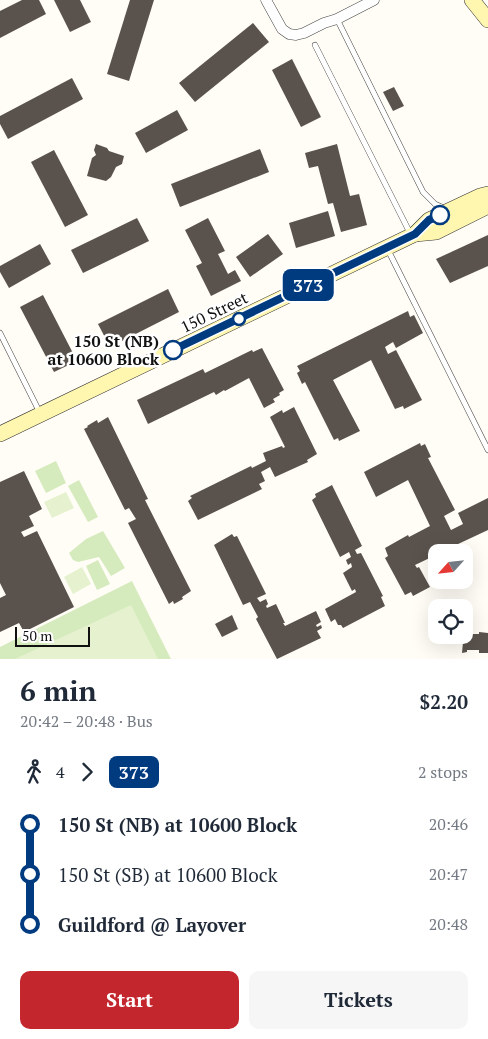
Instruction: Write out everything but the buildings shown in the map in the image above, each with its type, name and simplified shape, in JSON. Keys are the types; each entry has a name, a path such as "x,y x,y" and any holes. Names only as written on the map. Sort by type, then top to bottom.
{"main road":[{"path":"472,0 488,20"},
{"path":"484,0 488,5"},
{"name":"150 Street","path":"0,434 413,235 429,220 488,194"},
{"name":"150 Street","path":"413,235 436,232 488,206"}],"street":[{"path":"266,0 282,30 296,35 337,19 374,0"}],"lane":[{"path":"337,19 423,192 434,204 451,210"},
{"path":"315,45 413,235"},
{"path":"386,248 488,450"},
{"path":"0,333 40,414"}],"green space":[{"path":"56,461 66,483 46,493 35,471"},
{"path":"79,480 98,517 88,522 68,486"},
{"path":"66,492 74,508 52,518 44,502"},
{"path":"103,531 125,568 111,576 99,557 78,562 73,560 69,553 86,539"},
{"path":"98,560 110,584 97,590 86,566"},
{"path":"82,567 91,584 73,594 64,577"},
{"path":"132,581 171,659 0,659 0,647"},
{"path":"131,605 158,659 15,659"}],"bus line":[{"name":"373","path":"173,350 415,234 429,220 440,215"}],"place":[{"name":"150 St (NB) at 10600 Block","path":"173,350"}]}
